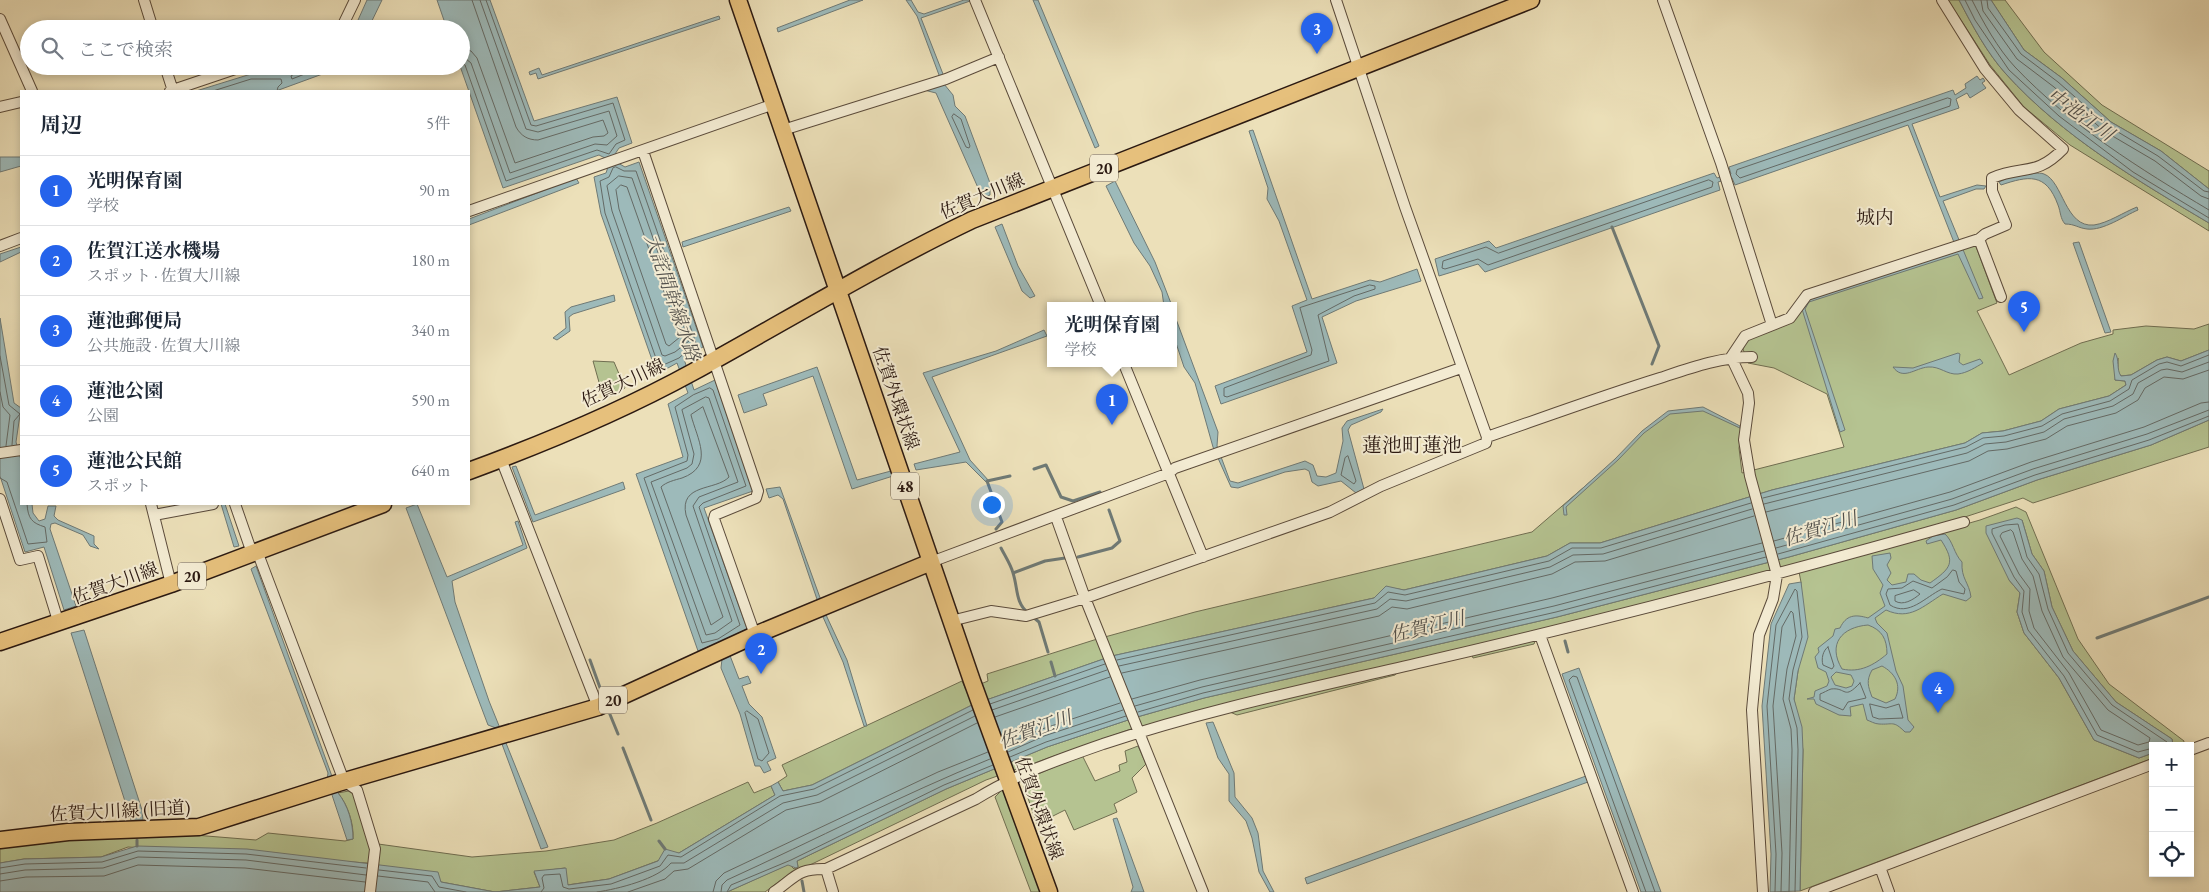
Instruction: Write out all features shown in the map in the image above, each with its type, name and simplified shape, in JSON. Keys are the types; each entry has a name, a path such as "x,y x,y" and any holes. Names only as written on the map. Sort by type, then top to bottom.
{"main road":[{"name":"佐賀外環状線","path":"738,0 951,621 1049,892"},
{"name":"佐賀大川線","path":"470,471 501,459 676,381 913,249 972,220 1531,0"},
{"name":"佐賀大川線","path":"0,642 60,624 380,505"},
{"name":"20","path":"755,635 931,562"},
{"name":"佐賀大川線 (旧道)","path":"0,840 68,832 199,827 336,784 598,707 755,635"}],"street":[{"path":"144,0 150,20"},
{"path":"345,20 356,0"},
{"path":"975,0 1099,302"},
{"path":"951,621 991,611 1031,614 1085,598 1330,512 1381,486 1486,444 1487,437 1404,207 1360,68 1336,0"},
{"path":"1664,0 1725,178 1772,325"},
{"path":"1731,357 1745,336 1790,318 1807,295 1979,239 1985,234 2006,225 1992,190 1992,178 2006,172 2032,170 2050,162 2064,149 2019,110 1985,69 1942,0"},
{"path":"0,19 20,64"},
{"path":"783,130 941,81 999,57"},
{"path":"25,75 32,90"},
{"path":"168,75 172,90"},
{"path":"175,90 218,75"},
{"path":"0,108 20,102"},
{"path":"470,211 774,104"},
{"path":"643,151 758,491 756,498 715,515 714,519 755,635"},
{"path":"0,246 20,238"},
{"path":"1979,239 2001,297"},
{"path":"1487,437 1618,391 1731,357 1752,357"},
{"path":"1731,357 1748,393 1749,403 1744,440 1751,480 1776,572 1773,599 1759,635 1752,710 1762,892"},
{"path":"1125,367 1203,557"},
{"path":"931,562 1056,517 1169,473 1176,468 1461,368"},
{"path":"0,453 20,450"},
{"path":"501,459 598,707"},
{"path":"0,499 20,560 38,556 60,624"},
{"path":"151,505 171,584"},
{"path":"154,515 208,505"},
{"path":"234,505 255,552 336,784 357,790 375,849 370,892"},
{"path":"1056,517 1085,598 1203,892"},
{"path":"774,892 790,878 811,869 826,869 976,799 1007,778 1137,730 1540,635 1964,522"},
{"path":"1540,635 1633,892"},
{"path":"2194,749 2209,743"},
{"path":"1814,892 2149,766"},
{"path":"1880,867 1889,892"},
{"path":"826,869 834,892"}],"green space":[{"path":"1948,0 1959,0 1980,38 1999,66 2051,118 2128,174 2209,223 2209,231 2070,145 2024,107 1990,65"},
{"path":"1991,0 2005,0 2044,52 2102,105 2209,171 2209,189 2161,151 2111,122 2062,78 2024,50"},
{"path":"1975,244 1997,303 1977,311 2009,375 2081,343 2113,334 2113,330 2146,326 2194,329 2209,324 2209,350 2181,361 2167,357 2157,360 2131,375 2121,376 2118,372 2118,358 2115,380 2125,381 2126,385 2109,396 2059,409 2041,421 2003,431 1982,433 1965,443 1772,490 1600,543 1570,543 1547,556 1404,590 1386,587 1374,598 1112,656 972,705 812,785 783,791 778,782 787,776 782,765 962,681 966,690 988,681 987,674 1094,640 1195,612 1532,532 1620,456 1643,431 1668,413 1703,409 1742,429 1739,448 1742,473 1844,447 1827,394 1774,368 1748,363 1743,349 1748,337 1791,321 1807,298"},
{"path":"593,361 614,362 625,388 604,400"},
{"path":"2209,420 2209,447 2033,503 2023,498 1919,532 1538,631 1534,644 1473,658 1469,648 1408,663 1395,675 1237,715 1218,707 1131,729 986,780 785,877 765,892 727,892 789,864 794,869 798,867 797,861 946,789 1047,747 1137,717 1204,698 1557,617 1789,557 1956,510 2037,480 2151,445"},
{"path":"2016,507 2026,512 2078,639 2109,684 2184,742 2172,742 2172,739 2116,702 2073,651 2052,607 2044,571 2032,554 2022,520 2009,580 2020,593 2017,612 2024,633 2059,678 2094,740 2139,758 2149,754 2149,760 1800,891 1803,750 1794,699 1798,671 1801,582 1799,572 1980,520"},
{"path":"1138,746 1146,764 1132,778 1137,792 1114,804 1117,812 1074,830 1065,810 1037,824 1022,781 1082,755 1095,781 1120,771 1119,765 1127,762 1125,751"},
{"path":"748,782 754,793 771,786 775,795 679,853 609,879 567,885 565,868 534,872 540,887 495,892 441,882 367,863 128,847 101,857 24,859 0,863 0,845 67,837 182,834 256,840 268,833 345,841 353,839 352,827 350,815 338,793 354,790 371,843 472,857 546,851 614,840"},
{"path":"1004,788 1041,892 1031,892 995,797"}],"water":[{"path":"367,0 382,0 372,20 358,20"},
{"name":"大詫間幹線水路","path":"437,0 490,0 534,121 617,97 632,143 619,148 615,154 618,163 625,167 639,162 703,347 684,359 694,390 715,380 753,491 704,508 747,629 724,640 739,679 748,676 751,683 742,686 749,704 762,717 776,758 767,762 771,770 764,773 760,766 755,766 740,714 721,668 722,659 715,644 698,651 636,474 683,457 668,404 688,393 677,363 657,374 601,214 594,177 606,173 608,167 605,158 599,155 503,188 463,75 470,75 470,20 444,20"},
{"path":"850,0 863,0 778,32 777,28"},
{"path":"906,0 911,0 918,12 924,14 964,0 973,0 921,18 943,74 944,84 953,95 955,106 965,116 990,183 990,195 985,197 979,190 936,93 924,90 937,86 939,75 917,16"},
{"path":"1033,0 1038,0 1099,146 1095,148"},
{"name":"中池江川","path":"1959,0 1991,0 2024,50 2062,78 2111,122 2161,151 2209,189 2209,223 2128,174 2051,118 1999,66 1980,38"},
{"path":"719,16 720,19 538,79 536,73 530,75 529,72 539,68 542,75"},
{"path":"248,75 320,75 279,90 199,90"},
{"path":"1977,76 1980,80 1983,78 1985,81 1982,83 1986,88 1970,98 1967,93 1956,99 1959,108 1912,124 1940,197 1977,185 1986,186 1984,189 1976,189 1943,201 1983,298 1979,299 1958,254 1809,302 1805,309 1845,430 1840,432 1802,309 1808,299 1957,250 1908,125 1735,185 1732,178 1718,182 1720,190 1485,272 1478,264 1439,276 1435,259 1489,241 1496,248 1714,173 1717,178 1731,174 1729,167 1953,90 1955,95 1966,88 1965,84"},
{"path":"1253,130 1312,299 1370,280 1380,282 1417,269 1421,281 1356,301 1322,317 1337,363 1221,404 1215,386 1307,352 1292,306 1307,300 1279,221 1267,199 1268,188 1249,131"},
{"path":"0,157 20,157 20,166 0,172"},
{"path":"2022,171 2024,175 2042,173 2050,178 2056,185 2070,212 2084,224 2099,224 2137,207 2138,210 2100,228 2084,228 2065,224 2053,194 2042,182 2028,179 2001,185 1999,182"},
{"path":"576,178 579,183 470,225 470,219"},
{"path":"1115,181 1155,262 1170,302 1163,302 1162,292 1150,266 1134,243 1106,186"},
{"path":"789,207 791,211 683,247 682,242"},
{"path":"1002,224 1018,266 1035,296 1030,298 1022,291 995,227"},
{"path":"2079,242 2111,332 2105,333 2073,243"},
{"path":"20,247 20,252 0,262 0,254"},
{"path":"614,295 615,301 573,314 569,317 570,331 557,340 553,338 566,328 565,312 571,307"},
{"path":"0,318 14,403 20,407 16,442 20,456 20,505 32,505 33,513 39,521 45,519 48,506 56,506 54,516 58,520 94,536 94,544 99,549 90,546 83,535 55,523 51,524 50,529 76,606 64,610 44,547 25,552 0,476"},
{"path":"1177,322 1218,432 1217,446 1230,481 1238,483 1305,461 1313,465 1317,476 1326,477 1336,473 1343,441 1342,428 1347,421 1383,409 1381,412 1351,425 1348,430 1364,489 1356,493 1341,481 1318,486 1312,482 1309,471 1305,469 1285,472 1238,488 1231,487 1213,447 1195,383 1184,367 1177,346"},
{"path":"1044,330 1047,336 932,377 970,460 989,481 986,482 966,462 916,470 914,464 960,452 923,373 996,351"},
{"name":"佐賀江川","path":"2209,350 2209,420 2151,445 2037,480 1956,510 1789,557 1557,617 1204,698 1137,717 1047,747 946,789 797,861 798,867 796,868 788,865 727,892 495,892 540,887 534,871 566,868 568,885 609,879 658,861 665,849 679,853 775,795 771,786 778,782 783,791 812,785 972,705 1112,656 1374,598 1386,586 1404,590 1547,556 1570,543 1600,543 1772,490 1965,443 1982,433 2003,431 2041,421 2059,409 2109,396 2126,385 2125,381 2115,380 2113,361 2115,353 2121,376 2131,375 2157,360 2167,357 2181,361"},
{"path":"1958,353 1960,354 1959,362 1963,365 1980,359 1983,363 1958,374 1932,367 1909,373 1901,373 1893,367 1913,368"},
{"path":"817,367 857,480 891,471 893,476 852,489 813,376 763,394 767,405 744,413 738,395"},
{"path":"1703,407 1740,426 1740,428 1703,411 1670,414 1644,433 1618,460 1566,507 1567,515 1564,515 1563,506 1615,459 1642,431 1668,411"},
{"path":"516,466 535,515 623,482 625,489 533,522 512,467"},
{"path":"780,487 827,617 847,660 867,726 864,726 843,662 823,617 783,499 778,495 769,498 766,489"},
{"path":"221,505 225,505 239,546 234,547"},
{"path":"417,505 447,577 523,545 515,522 518,521 527,548 452,581 455,602 489,701 548,847 541,849 496,728 488,725 406,508"},
{"path":"2017,518 2022,520 2032,554 2044,571 2052,607 2073,651 2116,702 2172,739 2172,742 2149,742 2149,754 2139,758 2094,740 2059,678 2024,633 2017,612 2020,593 2009,580 1986,533 1986,526"},
{"path":"1945,534 1950,540 1962,562 1964,577 1971,597 1966,601 1943,594 1916,611 1902,614 1886,610 1875,618 1877,623 1887,633 1896,671 1903,686 1908,720 1914,727 1910,732 1905,732 1895,724 1877,724 1867,720 1863,704 1850,707 1851,716 1839,715 1816,704 1814,699 1807,699 1814,697 1815,691 1827,686 1829,681 1826,672 1818,668 1815,657 1819,652 1818,648 1833,636 1835,629 1840,628 1848,618 1859,616 1868,618 1885,606 1880,593 1883,585 1873,569 1872,556 1890,553 1891,558 1887,565 1891,573 1887,580 1892,585 1906,582 1908,574 1914,574 1921,580 1930,583 1947,569 1950,560 1949,554 1941,540 1927,544 1926,541 1933,536","holes":["1868,625 1883,636 1887,654 1877,662 1861,669 1842,669 1836,652 1840,638 1851,629","1882,666 1894,676 1898,689 1895,699 1886,703 1872,697 1868,684 1872,670","1836,672 1851,675 1854,681 1852,686 1846,688 1835,685 1831,677"]},
{"path":"256,566 338,793 345,803 349,814 353,839 347,840 327,780 328,773 251,569"},
{"path":"1801,582 1808,637 1798,671 1794,699 1802,727 1803,750 1800,891 1770,892 1771,854 1762,706 1771,624 1789,584"},
{"path":"84,630 142,810 143,820 131,820 71,633"},
{"path":"1579,668 1661,892 1641,892 1562,674"},
{"path":"1213,722 1234,773 1235,797 1252,818 1258,833 1263,871 1274,892 1270,892 1259,872 1252,838 1246,821 1229,801 1229,774 1218,758 1206,723"},
{"path":"1586,776 1588,782 1307,884 1305,878"},
{"path":"1117,818 1144,892 1131,892 1133,887 1113,819"},
{"path":"137,846 247,849 438,872 441,882 495,892 0,892 0,863 24,859 101,857"}],"waterway":[{"path":"1612,227 1659,346 1652,364"},
{"path":"1034,469 1046,465 1061,497 1073,501 1100,492"},
{"path":"996,529 1002,522 987,481 1010,476"},
{"path":"1078,557 1112,548 1120,541 1109,510"},
{"path":"1001,548 1012,570 1021,604 1028,613"},
{"path":"1013,573 1045,561 1065,558"},
{"path":"2097,638 2209,597"},
{"path":"1033,617 1039,622 1048,652"},
{"path":"1565,641 1568,652"},
{"path":"590,660 603,696"},
{"path":"1051,662 1055,676"},
{"path":"609,712 618,734"},
{"path":"623,748 651,820"},
{"path":"137,840 137,846"},
{"path":"659,841 665,849"},
{"path":"802,881 804,892"}],"place":[{"name":"蓮池郵便局","path":"1317,54"},
{"name":"蓮池公民館","path":"2024,332"},
{"name":"光明保育園","path":"1112,425"},
{"name":"佐賀江送水機場","path":"761,674"},
{"name":"蓮池公園","path":"1938,713"}],"district":[{"name":"城内","path":"1875,217"},
{"name":"蓮池町蓮池","path":"1412,445"}]}
